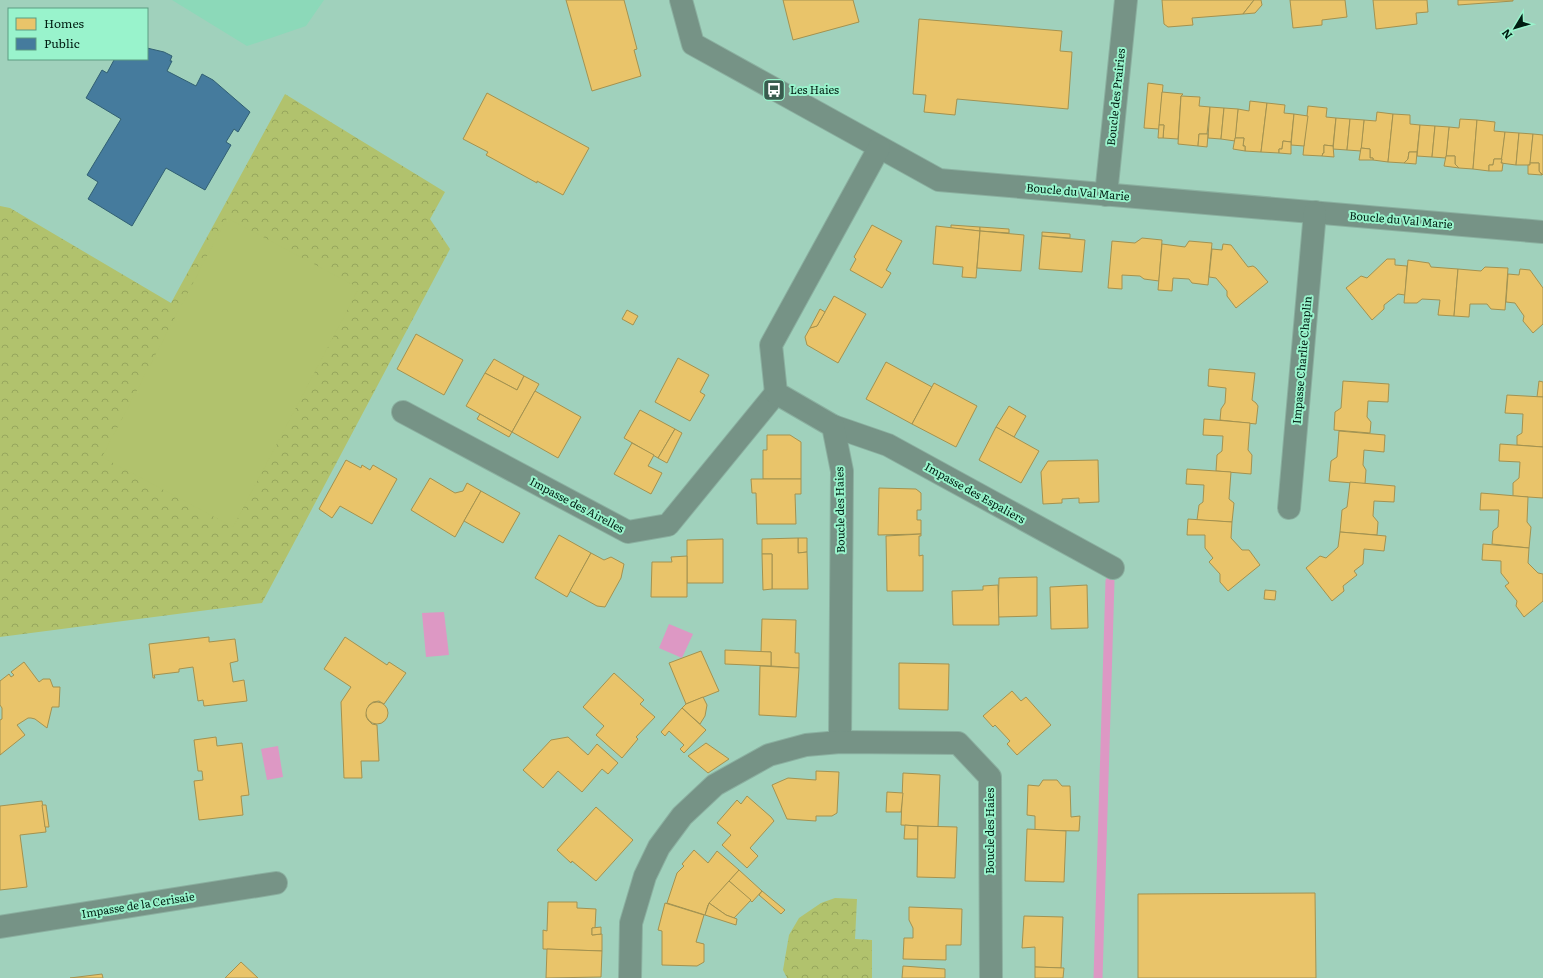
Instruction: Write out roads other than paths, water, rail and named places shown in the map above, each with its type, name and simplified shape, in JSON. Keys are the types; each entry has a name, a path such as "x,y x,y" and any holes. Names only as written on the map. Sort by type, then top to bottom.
{"street":[{"name":"Boucle du Val Marie","path":"681,0 693,44 939,180 1543,232"},
{"name":"Boucle des Prairies","path":"1106,194 1126,0"},
{"path":"833,426 776,393 771,345 879,148"},
{"name":"Impasse Charlie Chaplin","path":"1289,508 1315,212"},
{"name":"Impasse des Airelles","path":"403,412 628,532 668,525 776,393"},
{"name":"Impasse des Espaliers","path":"833,426 888,445 1113,568"},
{"name":"Boucle des Haies","path":"833,426 842,471 840,742"},
{"name":"Boucle des Haies","path":"630,978 631,924 645,876 659,847 682,816 715,784 769,755 806,745 840,742 958,743 990,777 991,978"},
{"name":"Impasse de la Cerisaie","path":"0,927 276,883"}],"waterway":[{"path":"1098,978 1110,581"}],"place":[{"name":"Les Haies","path":"774,90"}]}
